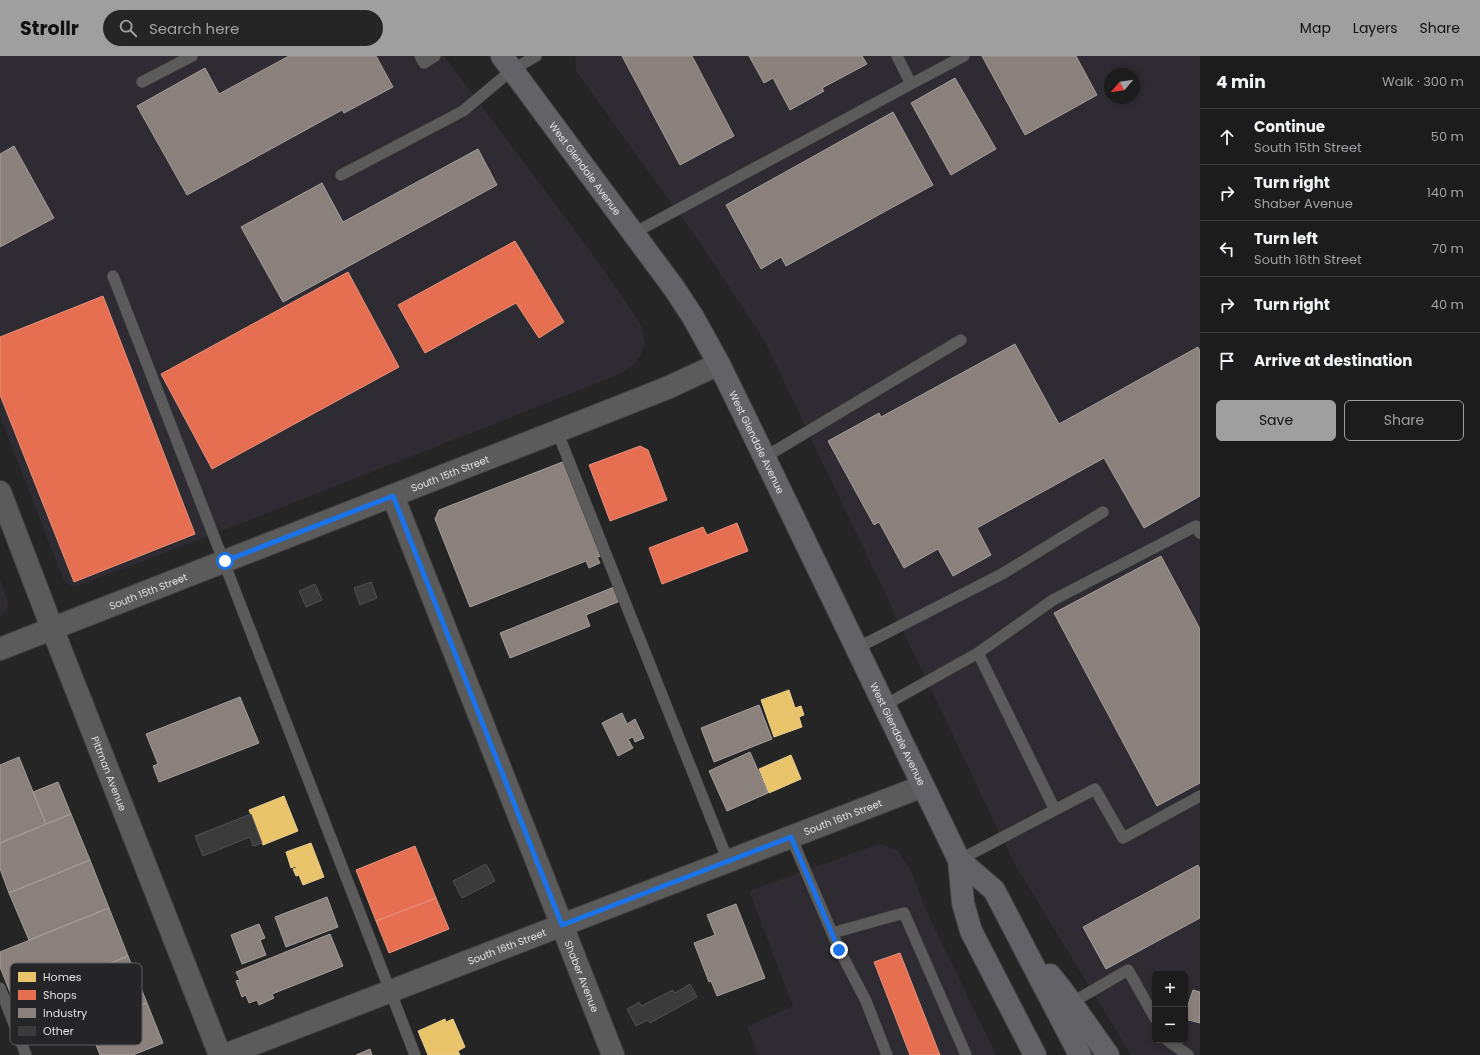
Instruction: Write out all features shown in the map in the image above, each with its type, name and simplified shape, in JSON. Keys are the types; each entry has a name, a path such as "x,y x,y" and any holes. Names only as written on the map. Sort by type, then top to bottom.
{"main road":[{"name":"West Glendale Avenue","path":"507,63 674,288 693,317 719,364 959,860 963,903 970,931 1035,1055"},
{"name":"West Glendale Avenue","path":"959,860 994,890 1080,1055"},
{"path":"1017,934 1062,990 1108,1055"},
{"path":"1024,1033 1032,1055"}],"street":[{"name":"South 15th Street","path":"0,649 667,388 719,364"},
{"name":"Pittman Avenue","path":"0,492 220,1055"},
{"name":"Shaber Avenue","path":"393,496 613,1055"},
{"name":"South 16th Street","path":"225,1055 923,786"}],"lane":[{"path":"142,82 192,56"},
{"path":"420,56 424,63 435,56"},
{"path":"341,175 463,111 507,63 536,56"},
{"path":"897,56 911,84"},
{"path":"634,233 964,56"},
{"path":"113,276 225,561 415,1055"},
{"path":"764,457 961,340"},
{"path":"557,431 728,861"},
{"path":"857,648 1002,574 1103,512"},
{"path":"885,705 978,653 1053,600 1196,526 1200,533"},
{"path":"978,653 1055,810"},
{"path":"959,860 1095,789 1123,838 1200,796"},
{"path":"791,837 839,950 866,1001 887,1055"},
{"path":"832,933 904,913 966,1055"},
{"path":"1071,1003 1128,970 1152,1013"},
{"path":"0,988 10,1014"},
{"path":"1171,1043 1188,1055"},
{"path":"22,1045 26,1055"}],"shaded area":[{"path":"0,56 444,56 589,249 632,311 642,327 645,343 640,356 632,366 615,376 270,512 78,586 72,586 64,581 0,416"},
{"path":"575,56 1200,56 1200,1055 1131,1055 1014,863 764,340 698,240 576,71"},
{"path":"0,579 8,602 7,610 0,616"},
{"path":"879,844 897,850 911,870 925,908 996,1055 758,1055 747,1027 793,1006 749,891"}],"building: Homes":[{"path":"789,690 795,708 801,706 804,715 799,717 802,727 774,737 761,700"},
{"path":"791,755 801,779 769,793 759,769"},
{"path":"284,796 298,831 263,845 249,810"},
{"path":"311,843 324,877 303,885 299,875 296,876 293,869 296,868 296,866 291,868 286,852"},
{"path":"445,1019 446,1022 453,1019 465,1047 458,1051 460,1055 428,1055 418,1031"}],"building: Shops":[{"path":"515,241 564,322 539,338 516,303 425,353 398,305"},
{"path":"348,272 399,367 212,469 161,374"},
{"path":"103,296 195,534 74,582 0,395 0,337"},
{"path":"640,446 648,450 667,500 610,521 589,465"},
{"path":"737,523 748,551 662,584 649,548 703,527 707,535"},
{"path":"415,846 436,898 376,921 356,870"},
{"path":"436,898 449,929 389,953 376,921"},
{"path":"900,953 940,1055 910,1055 874,962"}],"building: Industry":[{"path":"289,56 376,56 393,87 344,113 342,110 187,195 137,106 205,68 219,94"},
{"path":"622,56 692,56 734,136 680,165"},
{"path":"749,56 862,56 867,64 822,88 824,91 790,110 773,78 764,83"},
{"path":"982,56 1076,56 1097,95 1025,135"},
{"path":"955,78 996,149 951,175 911,103"},
{"path":"893,112 933,185 786,266 781,257 761,269 726,205"},
{"path":"14,146 54,218 0,247 0,154"},
{"path":"478,149 497,185 283,302 241,227 322,183 343,222"},
{"path":"1015,344 1059,424 1198,347 1200,351 1200,496 1144,528 1104,458 977,528 991,555 953,576 938,549 904,568 879,522 874,525 828,441 879,413 881,417"},
{"path":"565,461 602,556 597,557 600,563 589,568 586,561 470,607 435,519 439,510"},
{"path":"1161,556 1200,629 1200,783 1157,806 1054,613"},
{"path":"614,587 620,601 586,615 590,626 510,658 500,633"},
{"path":"240,697 259,743 159,782 153,766 158,764 146,734"},
{"path":"759,705 772,739 714,762 701,728"},
{"path":"622,713 627,724 635,719 644,738 635,742 633,737 628,739 633,748 618,756 602,723"},
{"path":"750,752 768,793 727,811 709,771"},
{"path":"19,757 46,824 0,843 0,765"},
{"path":"58,782 71,814 46,824 33,792"},
{"path":"71,814 90,860 9,893 0,869 0,843"},
{"path":"90,860 109,908 29,940 9,893"},
{"path":"1198,865 1200,869 1200,918 1106,969 1083,927"},
{"path":"327,897 338,927 286,947 275,917"},
{"path":"736,904 765,978 717,996 711,981 709,982 694,943 715,935 707,915"},
{"path":"109,908 128,956 111,963 10,963 10,992 0,967 0,952"},
{"path":"259,924 265,938 260,940 266,955 242,964 231,935"},
{"path":"330,934 343,966 272,994 274,998 259,1005 257,1000 249,1003 246,995 242,997 236,981 240,980 236,972"},
{"path":"128,956 131,963 111,963"},
{"path":"1193,990 1200,992 1200,1023 1188,1020 1188,1005"},
{"path":"142,991 147,1003 142,1005"},
{"path":"147,1003 163,1043 133,1055 100,1055 96,1045 142,1045 142,1005"},
{"path":"370,1049 372,1055 356,1055"}],"building: Other":[{"path":"371,582 377,598 360,605 354,588"},
{"path":"315,584 322,600 306,607 299,591"},
{"path":"251,814 262,843 253,846 250,837 203,856 195,836"},
{"path":"486,864 495,881 462,898 453,881"},
{"path":"690,984 697,997 650,1023 648,1020 636,1026 627,1009 639,1002 641,1006 673,990 675,993"}],"route":[{"path":"225,561 393,496 562,925 791,837 839,950"}]}
